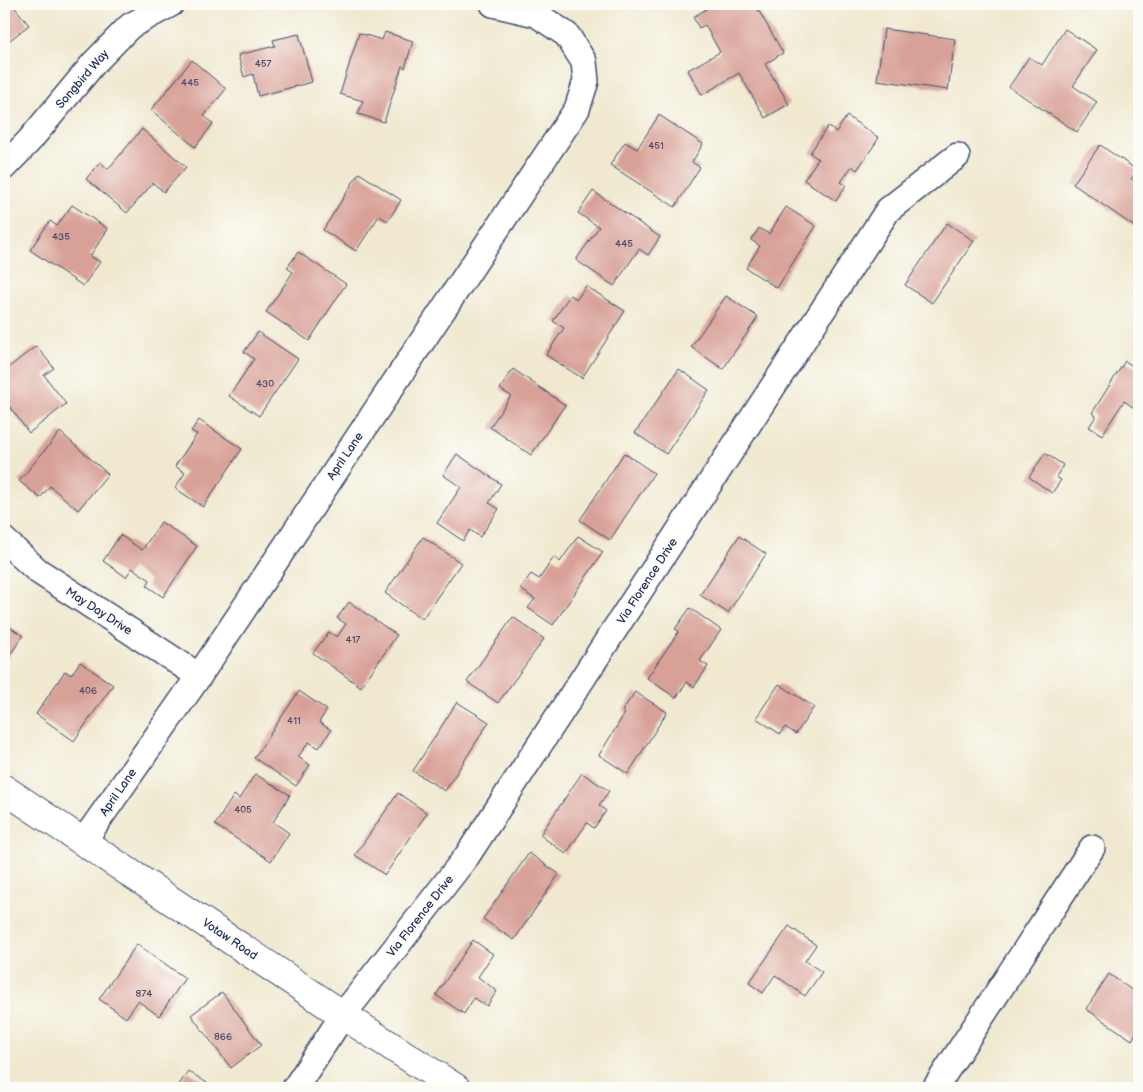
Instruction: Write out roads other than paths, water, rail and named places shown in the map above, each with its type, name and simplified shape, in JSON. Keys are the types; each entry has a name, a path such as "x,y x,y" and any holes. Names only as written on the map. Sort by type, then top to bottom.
{"street":[{"name":"Songbird Way","path":"4,167 94,63 130,26 171,4"},
{"name":"April Lane","path":"84,842 199,676 577,109 586,81 584,62 567,35 536,14 494,4"},
{"name":"Via Florence Drive","path":"294,1088 343,1015 467,856 888,210 957,156"},
{"name":"May Day Drive","path":"4,540 38,571 199,676"},
{"name":"Votaw Road","path":"4,789 456,1088"},
{"path":"935,1088 1092,848"}]}
